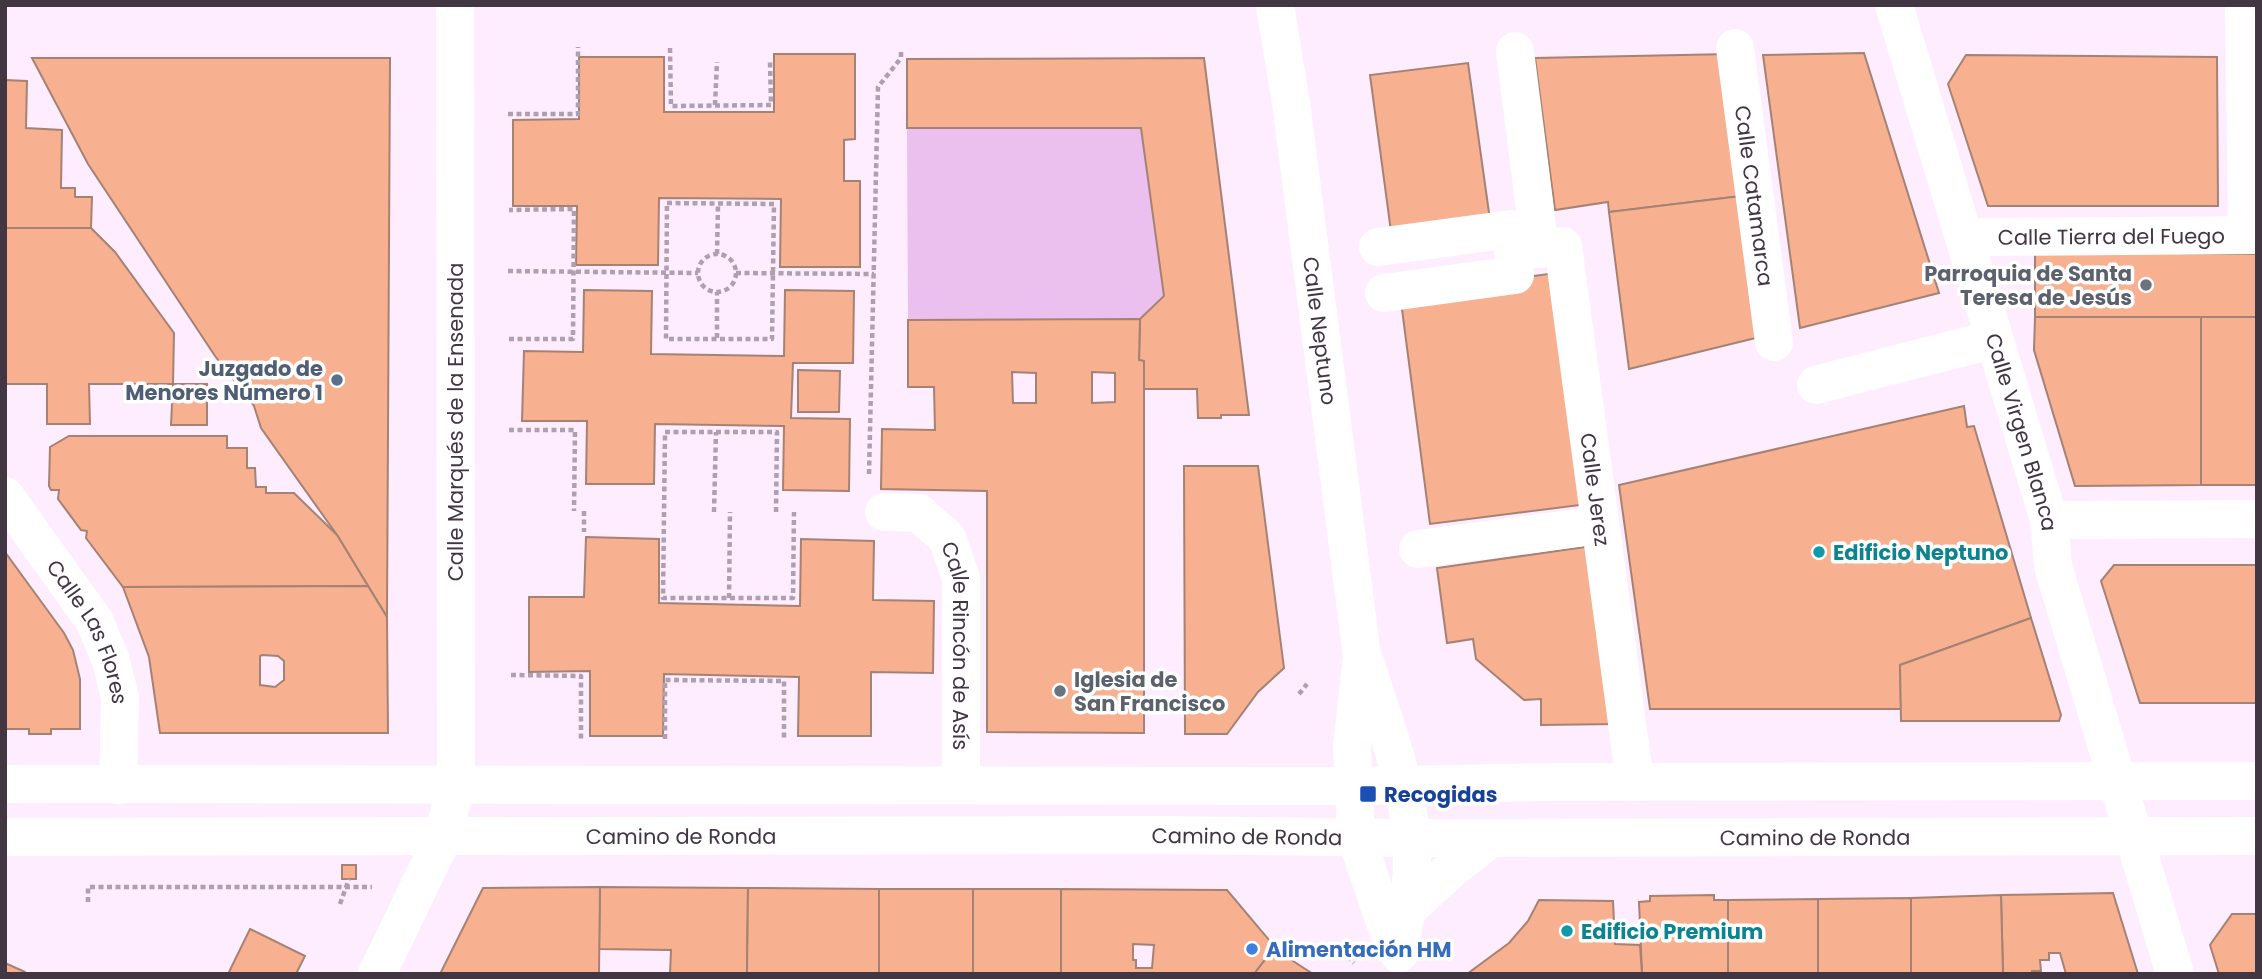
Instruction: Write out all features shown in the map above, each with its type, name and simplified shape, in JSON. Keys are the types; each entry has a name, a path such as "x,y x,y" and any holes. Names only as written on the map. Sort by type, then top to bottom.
{"main road":[{"name":"Calle Marqués de la Ensenada","path":"377,974 443,837 456,785 455,5"},
{"name":"Calle Neptuno","path":"1275,5 1294,124 1362,656 1405,784"},
{"name":"Calle Virgen Blanca","path":"1894,5 2049,520 2053,566 2116,781"},
{"path":"2244,5 2252,235"},
{"name":"Calle Catamarca","path":"1735,48 1774,342"},
{"path":"1516,51 1519,245"},
{"name":"Calle Tierra del Fuego","path":"1965,242 1981,237 2252,235"},
{"path":"1378,247 1519,245"},
{"path":"1384,293 1519,245"},
{"name":"Calle Jerez","path":"1519,245 1563,246 1635,782"},
{"path":"1816,385 1994,339"},
{"name":"Calle Las Flores","path":"5,496 94,622 111,661 120,698 118,785"},
{"name":"Calle Rincón de Asís","path":"876,498 919,513 947,538 961,578 961,785"},
{"path":"2049,520 2257,519"},
{"path":"1418,549 1593,526"},
{"name":"Calle Neptuno","path":"1352,786 1352,746 1362,656"},
{"path":"2116,781 2175,974"},
{"path":"5,784 1352,786 1635,782 2257,781"},
{"path":"1400,963 1412,869 1405,784"},
{"name":"Camino de Ronda","path":"1352,786 1356,837"},
{"name":"Camino de Ronda","path":"5,837 2257,836"},
{"path":"1356,837 1400,963"},
{"path":"1406,911 1491,838"}],"path":[{"path":"508,114 578,114 578,47"},
{"path":"670,48 671,106 771,105 771,61"},
{"path":"876,498 874,274 878,87 901,58 901,49"},
{"path":"715,105 717,62"},
{"path":"667,204 774,204 772,339 666,338 667,273 667,204"},
{"path":"718,204 718,254"},
{"path":"509,210 574,209 573,339 509,339"},
{"path":"718,254 729,257 736,273 728,289 717,292 705,289 698,273 706,257 718,254"},
{"path":"508,271 698,273"},
{"path":"736,273 874,274"},
{"path":"716,338 717,292"},
{"path":"509,430 575,430 574,512"},
{"path":"776,512 776,432 664,432 663,598 793,598 794,512"},
{"path":"714,512 716,432"},
{"path":"584,511 584,532"},
{"path":"729,598 730,512"},
{"path":"510,675 581,676 581,739"},
{"path":"665,739 665,680 785,681 784,738"},
{"path":"1299,694 1307,684"},
{"path":"340,904 349,878"},
{"path":"88,902 88,887 420,886"}],"shaded area":[{"path":"907,128 1141,128 1164,296 1140,319 908,320"}],"building":[{"path":"1864,53 1939,293 1800,328 1763,55"},
{"path":"774,54 855,54 855,139 844,140 844,181 860,181 860,267 780,267 781,199 659,198 658,265 576,265 577,206 513,206 513,120 579,119 579,57 664,57 664,112 774,112"},
{"path":"1730,54 1749,195 1609,212 1608,202 1555,210 1535,58"},
{"path":"1966,55 2217,57 2218,206 1988,206 1948,84"},
{"path":"32,58 390,58 387,617 337,535 261,428 254,406 215,356 88,164"},
{"path":"1204,58 1249,415 1221,415 1221,418 1198,418 1197,389 1143,389 1144,361 1139,360 1140,319 1164,296 1141,128 907,128 907,59"},
{"path":"1468,63 1491,227 1392,239 1370,75"},
{"path":"5,80 27,81 26,128 62,130 61,188 75,188 75,197 92,197 91,228 5,228"},
{"path":"1749,195 1768,335 1629,369 1609,212"},
{"path":"5,228 91,228 115,252 174,333 173,384 89,384 90,424 47,424 47,384 5,384"},
{"name":"Parroquia de Santa Teresa de Jesús","path":"2035,252 2257,254 2257,317 2035,317"},
{"path":"1556,273 1588,504 1430,524 1400,294"},
{"path":"584,290 652,291 651,354 784,356 785,290 854,291 853,363 793,363 791,418 850,419 849,491 783,490 784,426 655,424 654,484 586,484 587,421 522,421 524,351 583,352"},
{"path":"2035,317 2201,317 2201,485 2075,486 2034,350"},
{"path":"2201,317 2257,317 2257,485 2201,485"},
{"path":"1140,319 1139,360 1144,361 1144,733 987,732 987,491 881,489 882,429 935,430 934,387 908,387 908,320","holes":["1012,372 1036,373 1036,403 1013,403","1092,372 1115,373 1115,402 1092,403"]},
{"path":"798,370 840,371 839,412 798,412"},
{"path":"173,384 207,384 207,425 171,425"},
{"name":"Edificio Neptuno","path":"1964,406 1967,427 1974,426 2031,618 1900,665 1901,709 1650,709 1619,485"},
{"path":"69,436 227,436 227,448 247,448 247,468 255,468 256,487 266,487 266,493 294,493 337,535 368,586 123,587 86,538 87,531 81,530 58,499 59,490 51,490 49,486 50,447"},
{"path":"1184,466 1258,466 1284,668 1258,692 1227,734 1185,734"},
{"path":"586,537 659,539 659,603 800,606 801,539 874,541 873,600 934,601 933,673 871,672 871,736 798,736 799,677 664,674 663,736 590,736 590,671 529,672 529,597 584,597"},
{"path":"1592,546 1616,724 1541,725 1541,699 1524,700 1476,659 1473,639 1447,643 1437,568"},
{"path":"5,552 64,633 73,650 80,679 80,729 51,729 51,734 29,734 29,729 5,729"},
{"path":"2114,565 2257,565 2257,703 2140,703 2101,581"},
{"path":"368,586 387,617 388,733 160,733 149,657 123,587","holes":["260,656 278,656 284,661 284,680 275,687 260,685"]},
{"path":"2031,618 2061,715 2059,721 1901,721 1900,665"},
{"path":"342,865 356,865 356,879 342,879"},
{"path":"600,887 748,888 747,974 670,974 671,950 599,949"},
{"path":"600,887 599,974 440,974 483,888"},
{"path":"748,888 879,889 879,974 747,974"},
{"path":"879,889 973,889 973,974 879,974"},
{"path":"973,889 1061,889 1061,974 973,974"},
{"path":"1061,889 1227,890 1275,947 1254,974 1061,974","holes":["1133,944 1154,945 1152,968 1136,968"]},
{"path":"2113,893 2138,974 2066,974 2060,953 2049,953 2049,960 2040,960 2041,971 2032,971 2032,974 2003,974 2001,895"},
{"path":"1714,895 1714,900 1728,900 1728,974 1642,974 1639,902 1650,901 1650,896"},
{"path":"2001,895 2003,974 1911,974 1911,898"},
{"path":"1911,898 1911,974 1818,974 1818,899"},
{"path":"1818,899 1818,974 1728,974 1728,900"},
{"name":"Edificio Premium","path":"1539,900 1613,901 1615,944 1640,945 1642,974 1467,974 1509,943 1528,921"},
{"path":"2232,914 2257,914 2257,974 2219,974 2210,945"},
{"path":"250,929 305,956 296,974 228,974"},
{"path":"1275,947 1293,961 1313,974 1254,974"},
{"path":"5,963 25,972 25,974 5,974"}],"place":[{"name":"Parroquia de Santa Teresa de Jesús","path":"2146,285"},
{"name":"Juzgado de Menores Número 1","path":"337,380"},
{"name":"Edificio Neptuno","path":"1819,552"},
{"name":"Iglesia de San Francisco","path":"1060,691"},
{"name":"Recogidas","path":"1368,794"},
{"name":"Edificio Premium","path":"1567,931"},
{"name":"Alimentación HM","path":"1252,949"}]}
